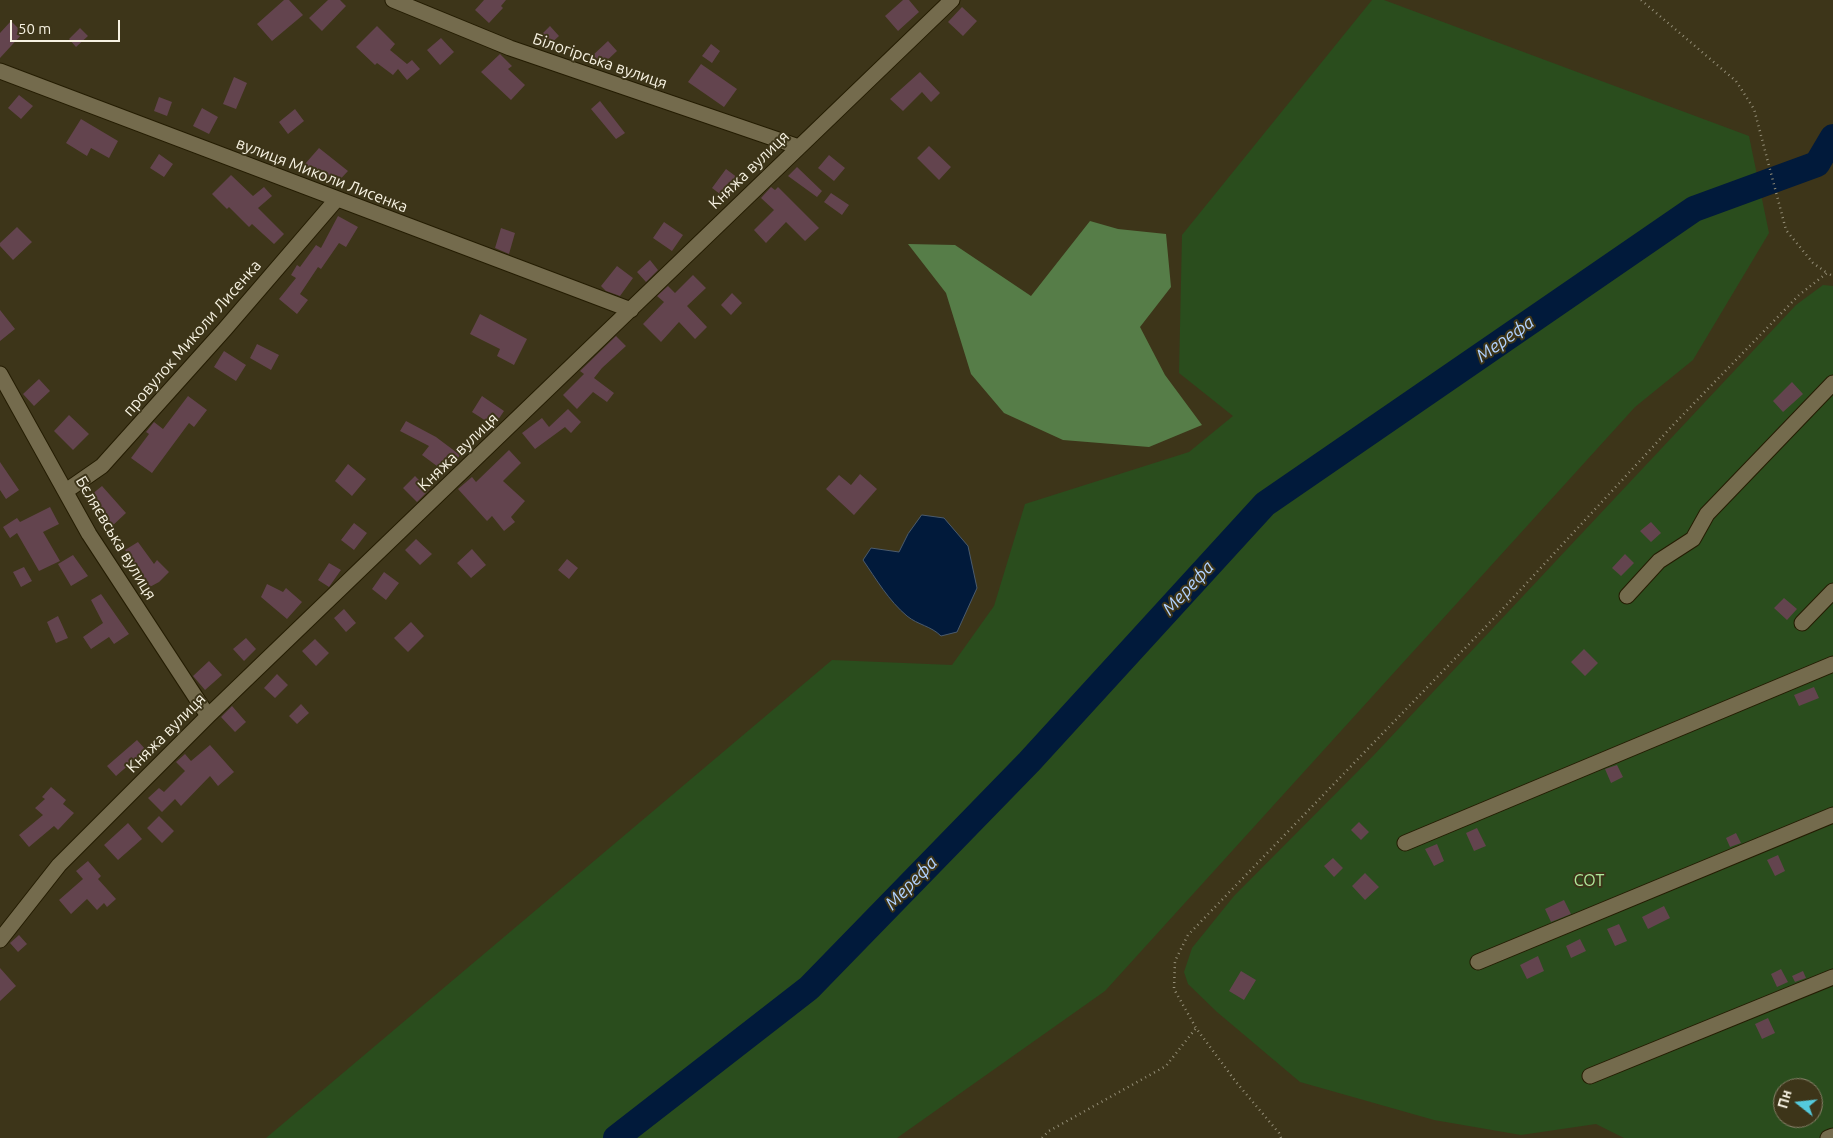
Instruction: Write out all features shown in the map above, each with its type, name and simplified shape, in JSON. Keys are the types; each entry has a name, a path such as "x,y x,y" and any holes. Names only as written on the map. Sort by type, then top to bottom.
{"street":[{"name":"Білогірська вулиця","path":"392,0 510,48 799,147"},
{"name":"Княжа вулиця","path":"0,940 59,865 208,716 952,0"},
{"name":"вулиця Миколи Лисенка","path":"0,71 336,200 631,310"},
{"name":"провулок Миколи Лисенка","path":"66,491 102,466 225,329 336,200"},
{"name":"Бєляєвська вулиця","path":"0,374 89,534 208,716"},
{"path":"1627,596 1659,561 1692,539 1707,514 1833,383"},
{"path":"1802,623 1833,591"},
{"path":"1405,843 1833,664"},
{"path":"1478,962 1833,815"},
{"path":"1590,1076 1833,976"},
{"path":"1828,1138 1833,1136"}],"path":[{"path":"1641,0 1736,82 1754,108 1786,230 1813,263 1833,276"},
{"path":"1282,1138 1236,1082 1196,1028 1174,990 1175,960 1188,935 1498,614 1674,424 1799,295 1827,273"},
{"path":"1042,1138 1049,1131 1166,1066 1196,1028"}],"green space":[{"path":"1372,0 1384,0 1749,136 1769,233 1693,360 1635,407 1105,991 897,1138 266,1138 832,660 952,665 994,606 1025,504 1189,452 1233,416 1179,373 1182,235"},
{"path":"1090,221 1118,229 1166,234 1171,287 1140,327 1165,375 1202,425 1149,447 1063,440 1004,413 971,374 946,293 908,244 955,245 1031,296"},
{"name":"СОТ","path":"1823,285 1833,286 1833,1138 1624,1138 1596,1124 1521,1135 1434,1120 1300,1082 1217,1012 1188,984 1184,972 1192,948 1234,896 1373,756 1796,305"}],"water":[{"path":"922,515 944,518 968,546 977,588 957,632 941,636 911,619 900,610 883,590 863,560 871,548 899,552 908,534"}],"building":[{"path":"284,0 289,0 303,15 272,41 257,24"},
{"path":"328,0 340,0 346,6 322,31 309,18"},
{"path":"484,0 506,0 501,6 503,8 489,23 475,10"},
{"path":"903,0 909,0 919,12 898,31 885,16"},
{"path":"962,7 977,21 963,36 948,22"},
{"path":"11,21 23,33 0,58 0,33"},
{"path":"377,26 395,44 390,50 407,64 412,60 420,69 407,80 398,69 393,75 377,63 375,65 356,47"},
{"path":"550,26 559,36 546,48 537,39"},
{"path":"80,28 88,36 76,47 69,39"},
{"path":"441,38 454,52 440,65 427,50"},
{"path":"608,41 617,51 601,66 592,56"},
{"path":"711,44 720,51 712,63 702,56"},
{"path":"500,54 512,66 508,69 525,85 511,100 481,72"},
{"path":"701,64 737,89 724,107 688,82"},
{"path":"920,72 940,93 931,102 922,92 903,111 890,99"},
{"path":"234,77 247,83 236,109 223,104"},
{"path":"19,95 33,106 21,119 8,108"},
{"path":"159,97 172,102 167,116 154,111"},
{"path":"600,101 625,133 616,139 591,109"},
{"path":"202,108 218,117 209,134 193,126"},
{"path":"295,109 304,121 288,134 279,122"},
{"path":"81,119 118,141 109,158 91,148 87,156 66,143"},
{"path":"929,146 951,167 939,180 917,158"},
{"path":"319,148 348,171 333,187 305,164"},
{"path":"159,154 173,164 164,177 150,168"},
{"path":"829,155 845,168 834,181 818,168"},
{"path":"797,167 822,191 817,197 788,176"},
{"path":"726,169 742,181 728,200 712,188"},
{"path":"231,175 253,196 264,187 272,196 258,208 284,234 274,244 252,224 249,227 229,207 227,209 212,194"},
{"path":"771,187 775,190 778,187 819,228 805,241 786,222 766,243 754,230 774,210 761,198"},
{"path":"831,193 849,205 842,215 824,202"},
{"path":"338,216 358,227 346,247 339,243 321,269 318,267 300,294 308,300 297,314 279,299 296,278 291,275 297,265 300,267 316,245 321,248"},
{"path":"664,222 683,235 672,251 653,238"},
{"path":"17,227 32,242 13,260 0,246 0,243"},
{"path":"501,228 515,233 509,254 495,248"},
{"path":"650,260 658,270 646,282 637,272"},
{"path":"617,266 633,278 620,296 606,291 601,286"},
{"path":"693,275 706,288 687,306 707,327 695,339 679,322 661,342 643,324 664,302 657,296 668,286 675,293"},
{"path":"732,293 742,303 731,315 721,305"},
{"path":"0,310 15,329 0,341"},
{"path":"480,314 527,339 514,365 497,356 500,349 470,334"},
{"path":"616,336 626,346 594,378 614,393 607,402 593,392 577,409 563,395 584,374 580,371"},
{"path":"257,344 279,355 271,370 250,358"},
{"path":"224,351 246,365 236,381 214,367"},
{"path":"39,379 50,391 34,406 23,394"},
{"path":"1792,382 1803,394 1783,412 1773,401"},
{"path":"188,396 207,410 194,427 189,423 152,473 131,458 149,434 146,432 154,422 163,429"},
{"path":"482,396 504,411 494,426 472,412"},
{"path":"568,409 581,422 571,433 565,427 535,449 522,433 542,418 549,427"},
{"path":"69,415 89,434 73,450 54,431"},
{"path":"406,421 436,437 460,455 456,461 449,457 441,469 422,455 429,446 400,431"},
{"path":"509,450 521,463 503,481 525,501 511,517 515,522 504,531 492,516 487,521 458,489 472,477 476,482"},
{"path":"0,462 19,490 6,499 0,490"},
{"path":"348,464 366,479 352,496 335,481"},
{"path":"860,474 877,489 854,515 826,489 839,475 851,485"},
{"path":"415,476 429,490 417,502 403,488"},
{"path":"102,486 126,513 111,527 86,499"},
{"path":"50,507 59,524 43,532 60,561 39,571 17,533 10,538 3,527 17,518 20,522"},
{"path":"1651,522 1661,533 1651,542 1640,531"},
{"path":"354,523 367,533 354,550 341,540"},
{"path":"416,539 432,554 420,565 405,550"},
{"path":"138,542 154,564 157,560 169,572 159,582 146,589 137,581 143,574 125,550"},
{"path":"472,549 486,565 471,578 457,563"},
{"path":"1625,554 1634,563 1621,576 1612,568"},
{"path":"73,555 88,576 71,586 58,564"},
{"path":"567,559 578,568 569,579 558,570"},
{"path":"329,563 341,570 329,587 318,580"},
{"path":"24,567 32,581 21,587 13,572"},
{"path":"384,572 399,583 386,600 372,589"},
{"path":"267,584 283,592 286,588 302,602 287,619 261,597"},
{"path":"101,594 129,634 114,644 109,637 91,649 83,637 103,623 91,600"},
{"path":"1784,598 1797,609 1787,620 1774,608"},
{"path":"344,609 356,623 346,632 334,618"},
{"path":"58,616 68,638 56,643 47,622"},
{"path":"411,622 424,636 408,652 394,638"},
{"path":"246,638 256,649 244,661 233,649"},
{"path":"315,639 329,653 316,666 302,651"},
{"path":"1584,649 1598,663 1585,676 1571,662"},
{"path":"209,661 222,675 205,690 193,676"},
{"path":"277,674 288,685 275,698 264,688"},
{"path":"1814,687 1819,698 1799,706 1794,695"},
{"path":"301,704 309,713 297,724 289,716"},
{"path":"232,706 246,722 235,732 221,717"},
{"path":"137,740 146,750 116,776 107,766"},
{"path":"210,745 234,772 218,786 210,776 181,806 175,799 162,812 148,798 159,788 164,792 185,771 176,762 185,754 191,761"},
{"path":"1617,765 1623,777 1611,783 1605,769"},
{"path":"51,787 66,800 63,804 74,813 58,830 54,826 29,847 19,835 43,815 35,808 45,799 42,797"},
{"path":"159,816 174,831 162,843 147,828"},
{"path":"1359,822 1369,832 1361,840 1351,830"},
{"path":"128,823 142,839 118,860 104,845"},
{"path":"1477,828 1486,846 1474,851 1466,833"},
{"path":"1736,833 1741,843 1730,847 1726,838"},
{"path":"1437,844 1444,861 1434,866 1425,849"},
{"path":"1778,855 1785,871 1775,876 1767,860"},
{"path":"1333,858 1343,868 1334,877 1324,866"},
{"path":"88,861 101,876 98,879 116,899 107,907 104,903 97,910 87,899 71,914 59,900 83,879 76,871"},
{"path":"1365,873 1379,887 1365,900 1352,886"},
{"path":"1564,900 1571,914 1551,922 1545,909"},
{"path":"1664,906 1670,918 1648,929 1642,917"},
{"path":"1619,924 1627,941 1615,946 1607,929"},
{"path":"19,935 27,944 18,952 10,943"},
{"path":"1580,939 1586,951 1571,958 1566,946"},
{"path":"1538,956 1544,971 1527,979 1520,965"},
{"path":"0,968 16,986 0,1001"},
{"path":"1781,969 1788,982 1777,987 1771,974"},
{"path":"1241,971 1256,980 1244,1000 1229,991"},
{"path":"1803,971 1806,978 1795,982 1792,976"},
{"path":"1768,1018 1775,1033 1762,1039 1755,1024"}],"waterway":[{"name":"Мерефа","path":"616,1138 809,988 1029,762 1265,504 1694,209 1817,164 1833,137"}]}
